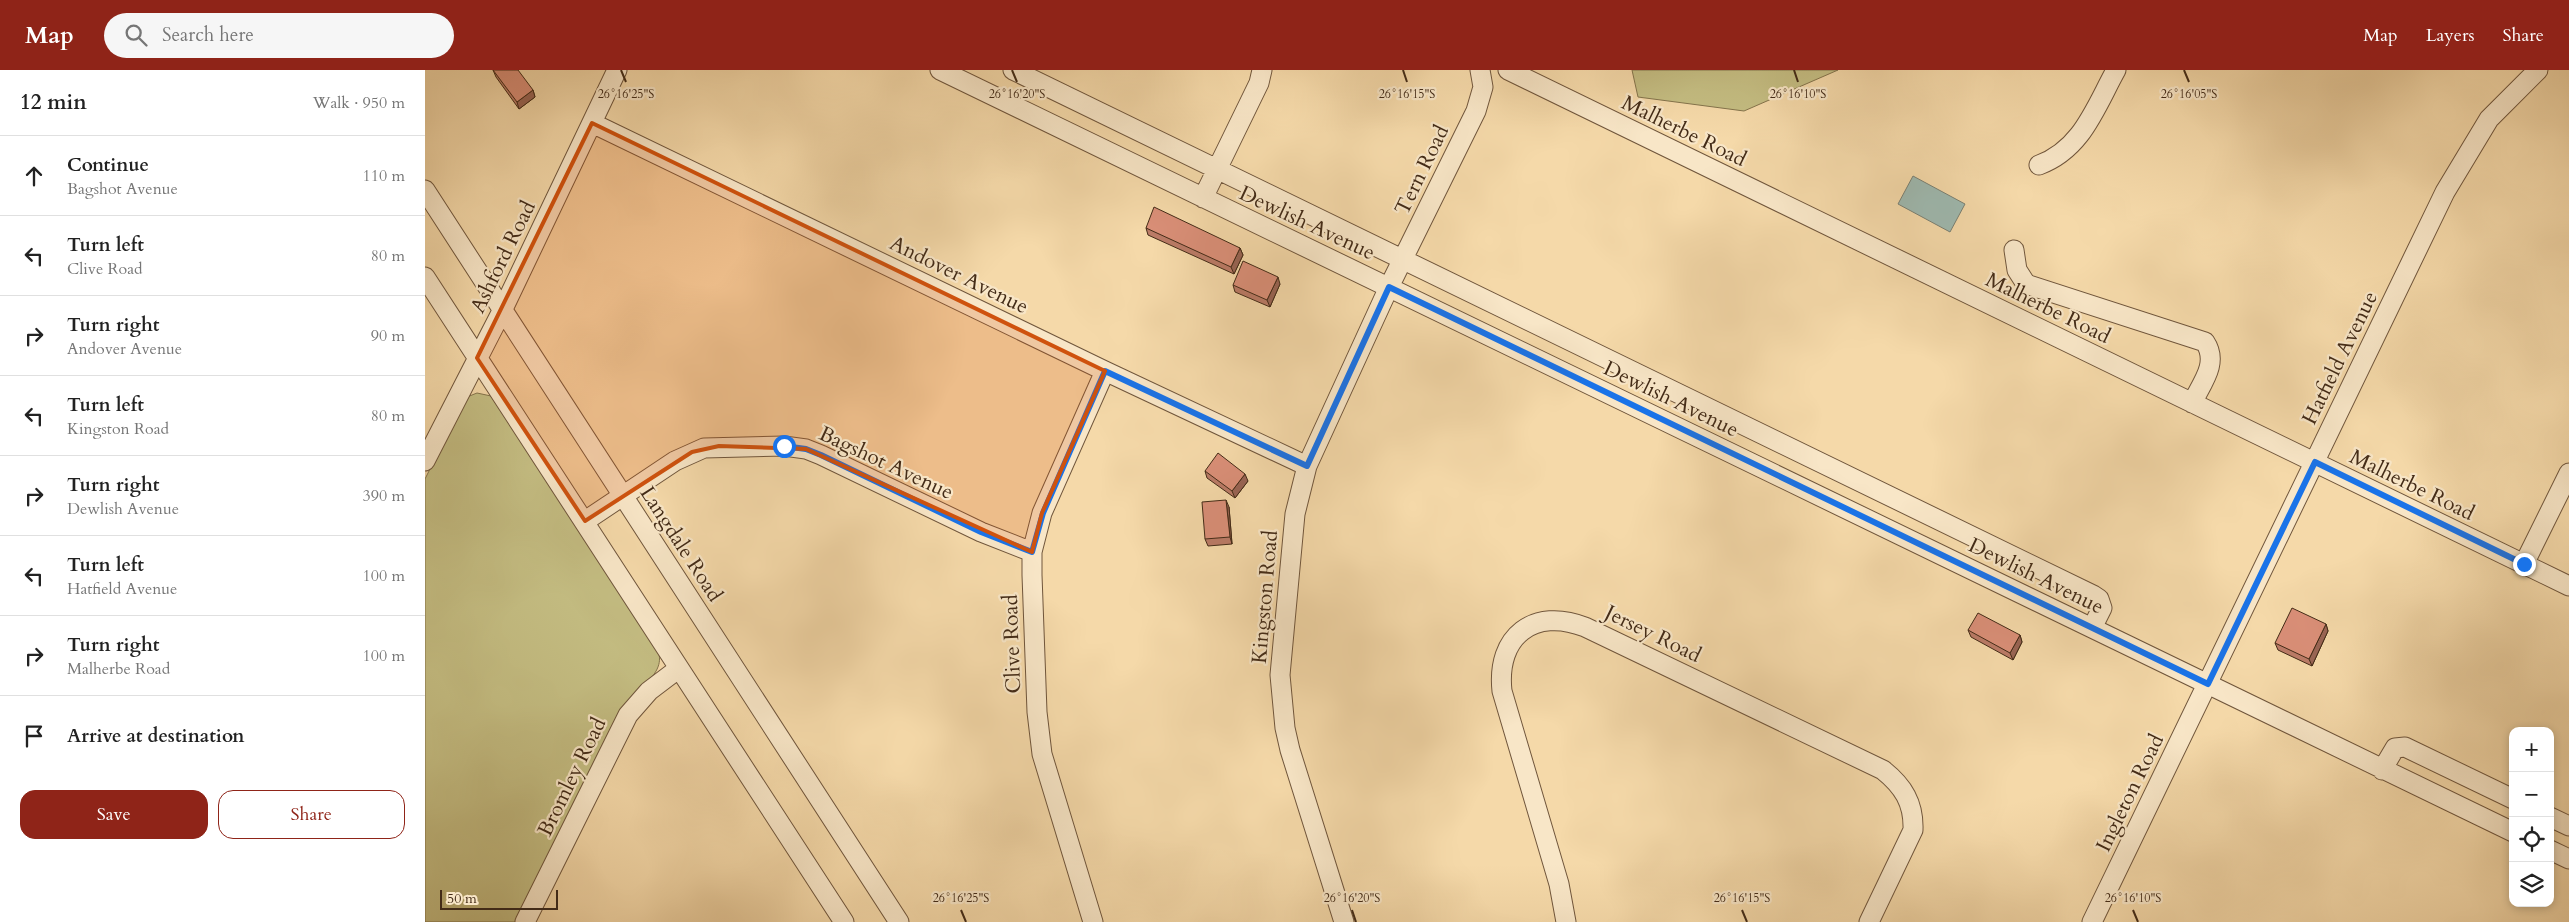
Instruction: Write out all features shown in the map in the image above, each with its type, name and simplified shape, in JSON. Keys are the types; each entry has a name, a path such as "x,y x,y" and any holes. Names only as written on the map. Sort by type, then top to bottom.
{"street":[{"name":"Ashford Road","path":"425,461 503,309 617,70"},
{"name":"Dewlish Avenue","path":"940,70 1762,467 2096,620 2208,684 2509,830"},
{"path":"1203,198 1259,83 1262,70"},
{"name":"Tern Road","path":"1389,287 1476,111 1483,87 1480,70"},
{"name":"Malherbe Road","path":"1508,70 2569,586"},
{"path":"2039,165 2056,159 2067,151 2083,130 2116,70"},
{"name":"Hatfield Avenue","path":"2208,684 2445,192 2489,119 2533,71"},
{"name":"Dewlish Avenue","path":"1025,73 1216,170 2093,595 2102,604 2096,620"},
{"path":"1015,106 1025,73"},
{"name":"Andover Avenue","path":"592,123 1105,371 1307,466"},
{"name":"Langdale Road","path":"425,190 899,922"},
{"path":"2014,250 2017,270 2026,284 2205,342 2211,351 2211,368 2191,403"},
{"path":"425,277 585,521 843,922"},
{"name":"Kingston Road","path":"1344,922 1289,750 1280,675 1295,514 1307,466 1389,287"},
{"path":"1505,344 1519,317"},
{"name":"Clive Road","path":"1093,922 1041,744 1037,712 1032,552 1043,513 1105,371"},
{"path":"1762,467 1776,442"},
{"name":"Bagshot Avenue","path":"585,521 675,461 704,448 784,446 806,449 821,455 981,532 1032,552"},
{"path":"2524,564 2569,473"},
{"name":"Jersey Road","path":"1566,922 1559,884 1501,691 1500,675 1501,661 1512,639 1533,625 1560,619 1585,627 1883,770 1896,780 1904,790 1910,803 1913,830 1869,922"},
{"name":"Bromley Road","path":"525,922 627,715 649,691 679,669"},
{"name":"Ingleton Road","path":"2093,922 2208,684"},
{"path":"2382,770 2391,751 2395,748 2405,747 2509,797"},
{"path":"2554,819 2569,826"},
{"path":"2554,852 2569,859"}],"highlighted area":[{"path":"592,123 1105,371 1042,513 1032,552 806,449 719,446 692,452 585,521 477,358"}],"shaded area":[{"path":"1632,70 1838,70 1744,111 1638,97"},
{"path":"477,393 491,396 658,650 659,665 645,685 517,922 425,922 425,479 467,397"}],"water":[{"path":"1913,176 1965,204 1950,232 1898,204"}],"building":[{"path":"493,70 518,70 533,90 517,102"},
{"path":"1154,207 1240,248 1231,267 1146,228"},
{"path":"1243,261 1278,277 1267,300 1233,285"},
{"path":"1218,453 1245,474 1232,491 1205,471"},
{"path":"1226,500 1230,537 1205,539 1202,502"},
{"path":"2292,608 2326,624 2309,659 2275,643"},
{"path":"1978,613 2020,635 2010,653 1968,630"}],"route":[{"path":"784,446 806,449 821,455 981,532 1032,552 1043,513 1086,410 1105,371 1307,466 1389,287 2208,684 2315,462 2524,564"}]}
